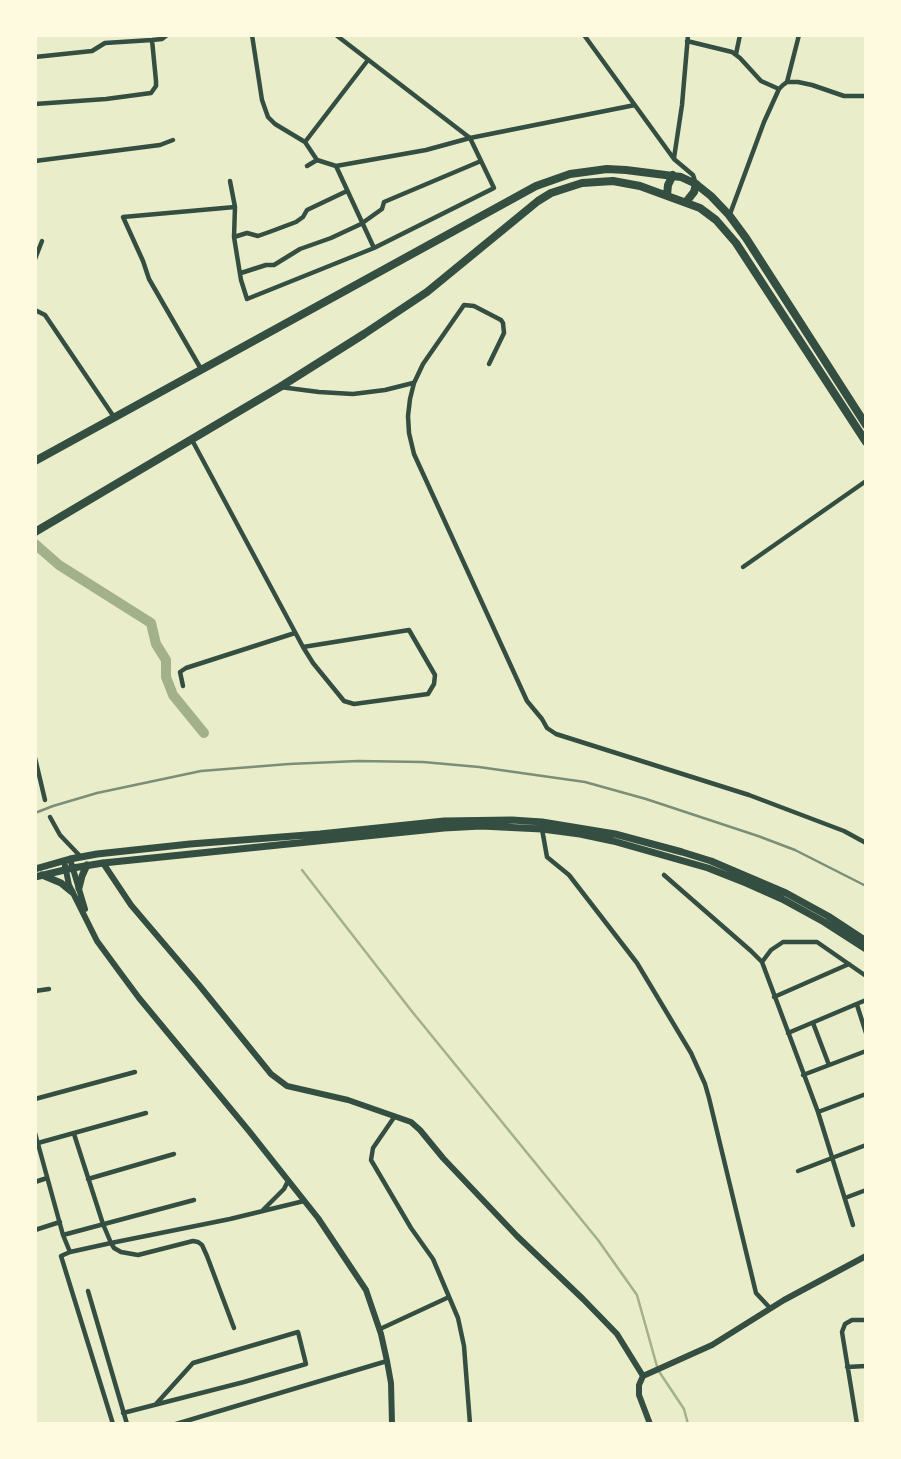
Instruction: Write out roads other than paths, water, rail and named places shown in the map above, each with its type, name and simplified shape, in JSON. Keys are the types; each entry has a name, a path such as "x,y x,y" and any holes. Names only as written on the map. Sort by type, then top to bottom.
{"main road":[{"path":"35,461 536,186 570,174 607,169 673,175 696,184 712,196 729,215 866,425"},
{"path":"667,195 673,175"},
{"path":"38,530 192,440 374,328 427,292 538,201 551,193 582,183 628,183 667,195 708,214 730,234 866,442"},
{"path":"686,202 694,192 696,184"},
{"path":"37,874 80,857 114,852 444,821 542,822 615,834 711,861 786,893 866,941"},
{"path":"68,864 87,865 444,828 481,826 542,829 612,841 708,868 782,900 824,922 866,949"},
{"path":"114,852 118,861"},
{"path":"37,874 76,890 87,865"}],"street":[{"path":"35,57 92,51 105,43 152,40 167,35"},
{"path":"252,35 262,100 268,117 305,142 317,160 336,166 635,105"},
{"path":"230,181 235,207 234,237 247,299 374,248 494,188 470,138 336,35"},
{"path":"584,35 674,159 693,175 696,184"},
{"path":"736,54 740,35"},
{"path":"729,215 764,122 779,89 787,82 799,35"},
{"path":"674,159 682,105 687,38 736,54 761,81 779,89"},
{"path":"35,104 151,93 156,86 152,40"},
{"path":"305,142 368,60"},
{"path":"787,82 812,85 844,96 866,96"},
{"path":"35,161 173,141"},
{"path":"307,166 317,160"},
{"path":"241,273 274,265 300,249 362,224 382,209 384,202 481,161"},
{"path":"336,166 374,248"},
{"path":"234,237 247,233 258,236 296,222 307,211 347,191"},
{"path":"201,369 149,279 123,218 235,207"},
{"path":"35,259 42,241"},
{"path":"489,364 504,332 503,323 474,306 464,305 423,364 414,383 408,416 409,433 414,454 527,701 547,728 556,734 749,795 844,831 866,843"},
{"path":"35,310 45,314 114,417"},
{"path":"280,387 353,394 414,383"},
{"path":"192,440 303,647 344,701 354,704 428,694 435,684 435,675 409,631 303,647"},
{"path":"743,567 866,481"},
{"path":"183,686 180,672 186,668 295,633"},
{"path":"35,758 45,800"},
{"path":"50,817 60,835 80,857"},
{"path":"542,829 547,857 569,875 637,962 691,1053 709,1098 757,1293 771,1309"},
{"path":"103,863 131,905 271,1074 287,1086 348,1100 411,1122 517,1236 617,1334 643,1376"},
{"path":"68,864 67,881 76,890 97,941 139,998 304,1201 341,1250 366,1290 387,1361 393,1404 392,1424"},
{"path":"664,875 762,962 818,1112 853,1225"},
{"path":"762,962 771,950 783,942 817,942 866,976"},
{"path":"774,997 849,964"},
{"path":"35,991 49,989"},
{"path":"788,1032 866,1000"},
{"path":"857,1005 866,1034"},
{"path":"813,1023 829,1065"},
{"path":"803,1075 866,1051"},
{"path":"35,1098 135,1072"},
{"path":"818,1112 866,1094"},
{"path":"38,1143 146,1114"},
{"path":"395,1116 373,1148 371,1160 411,1228 433,1259 458,1318 464,1346 470,1424"},
{"path":"74,1134 103,1224 114,1248 138,1255 198,1242 207,1256 233,1328"},
{"path":"35,1136 70,1252"},
{"path":"798,1171 866,1145"},
{"path":"88,1179 174,1154"},
{"path":"35,1182 47,1178"},
{"path":"262,1211 284,1189 288,1181"},
{"path":"845,1198 866,1190"},
{"path":"63,1235 194,1199"},
{"path":"113,1424 61,1256 111,1242 230,1219 304,1201"},
{"path":"35,1230 60,1222"},
{"path":"650,1424 639,1395 643,1376 712,1345 866,1256"},
{"path":"88,1291 127,1424"},
{"path":"379,1329 449,1297"},
{"path":"857,1424 842,1332 845,1324 852,1320 866,1320"},
{"path":"123,1413 156,1405 244,1382 306,1364 298,1332 193,1363 156,1405"},
{"path":"176,1424 387,1361"},
{"path":"847,1367 866,1366"},
{"path":"204,1415 207,1424"}],"waterway":[{"path":"35,544 59,565 151,623 156,644 166,660 166,677 173,695 204,733"},
{"path":"302,870 410,1009 598,1240 637,1295 658,1370 684,1409 688,1424"}],"railway":[{"path":"35,813 97,793 201,771 358,761 423,762 585,782 646,799 795,850 866,886"}]}
